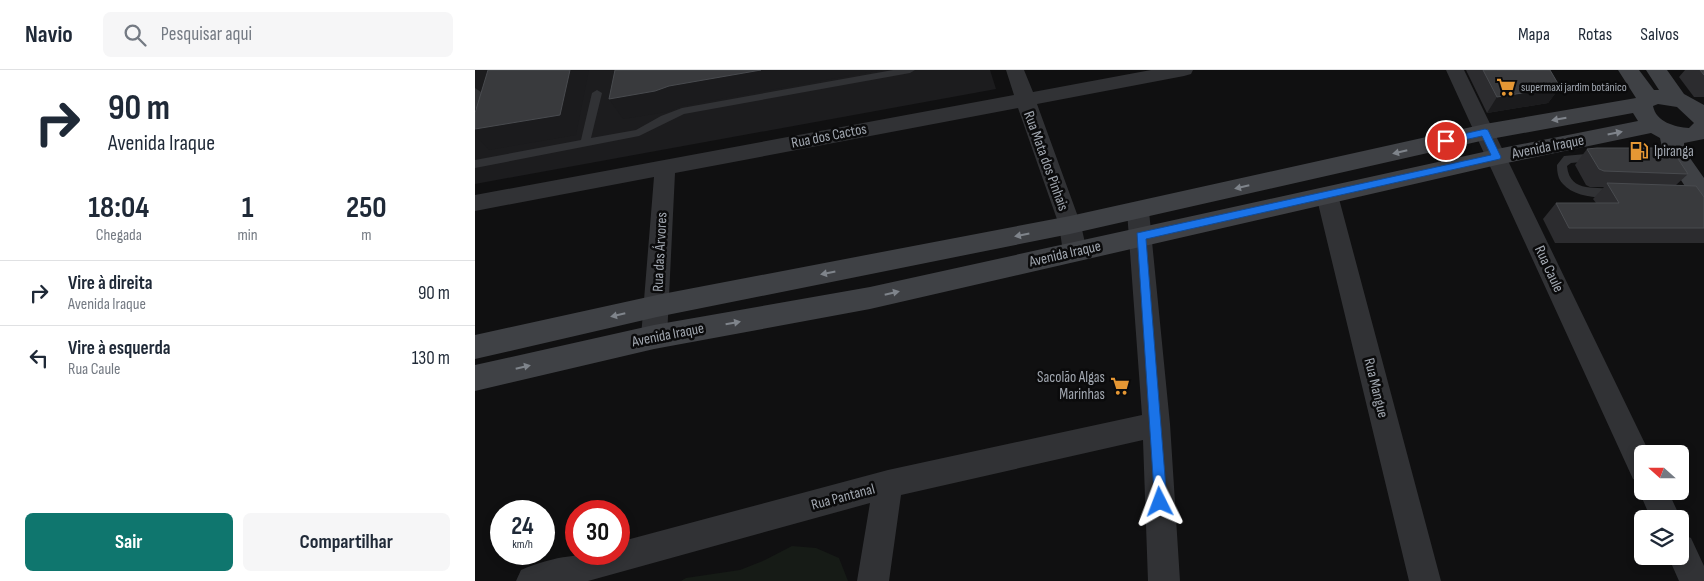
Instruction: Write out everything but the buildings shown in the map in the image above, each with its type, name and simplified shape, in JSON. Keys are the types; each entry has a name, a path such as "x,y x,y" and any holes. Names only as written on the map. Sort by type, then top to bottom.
{"street":[{"name":"Rua Mata dos Pinhais","path":"1015,70 1070,225 1075,252"},
{"name":"Rua dos Cactos","path":"475,203 1184,70"},
{"name":"Rua Caule","path":"1455,70 1634,450"},
{"path":"1629,70 1659,128 1698,196"},
{"path":"1656,70 1698,119"},
{"path":"1659,128 1662,97 1698,119"},
{"path":"1659,128 1691,135 1698,119"},
{"name":"Avenida Iraque","path":"475,378 654,337 869,298 1075,252 1139,223 1485,132 1659,128"},
{"name":"Avenida Iraque","path":"475,347 657,306 1070,225 1139,223 1327,195 1497,157 1659,128"},
{"name":"Rua das Árvores","path":"654,337 665,167"},
{"name":"Rua Mangue","path":"1327,195 1425,581"},
{"path":"1139,223 1156,424 1164,581"},
{"name":"Rua Pantanal","path":"532,581 889,484 1156,424"},
{"path":"873,581 889,484"},
{"path":"1688,565 1695,581"}],"lane":[{"path":"475,164 639,133 665,118 682,112 910,70"},
{"path":"475,91 479,94 475,106"},
{"path":"585,143 597,93"},
{"path":"1605,157 1568,159 1562,165 1561,171 1571,185 1578,190 1627,194"}],"shaded area":[{"path":"475,70 990,70 996,89 475,184"},
{"path":"792,546 816,548 839,558 848,581 681,581 686,578 740,570"}],"place":[{"name":"supermaxi jardim botânico","path":"1506,87"},
{"name":"Ipiranga","path":"1639,151"},
{"name":"Sacolão Algas Marinhas","path":"1120,386"}],"route":[{"path":"1160,502 1156,424 1140,236 1497,157 1485,132 1446,141"}]}
